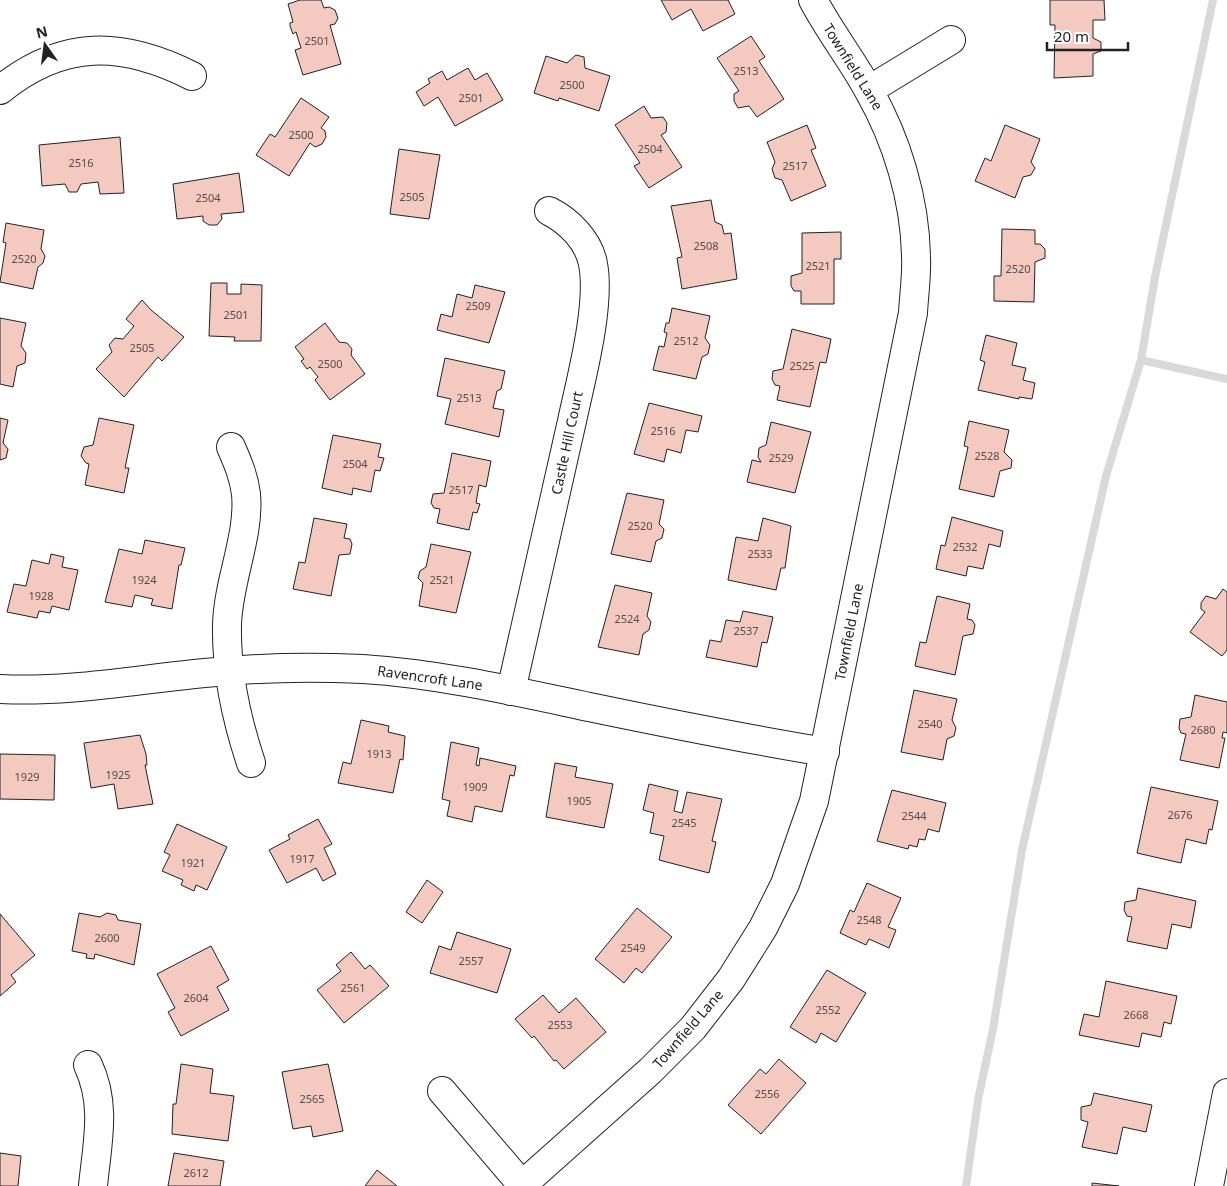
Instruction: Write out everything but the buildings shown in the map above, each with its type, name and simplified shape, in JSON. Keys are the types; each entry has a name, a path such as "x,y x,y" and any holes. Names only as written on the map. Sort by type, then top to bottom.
{"street":[{"name":"Townfield Lane","path":"442,1091 522,1186 650,1071 693,1028 731,980 763,928 785,884 814,801 914,313 916,255 911,208 900,161 883,116 813,0"},
{"path":"869,90 951,40"},
{"path":"0,90 42,62 73,53 99,51 132,53 163,62 192,76"},
{"name":"Castle Hill Court","path":"511,691 583,368 596,285 593,262 586,245 575,230 549,211"},
{"path":"231,447 242,473 246,495 246,523 232,577 228,615 229,671 239,727 251,763"},
{"name":"Ravencroft Lane","path":"0,689 89,687 229,671 297,668 362,669 411,673 511,691 699,730 825,752"},
{"path":"88,1065 95,1078 101,1107 92,1186"},
{"path":"1209,1186 1222,1141 1227,1093"}],"waterway":[{"path":"1213,0 1155,277 1141,360 1227,379"},
{"path":"966,1186 978,1100 993,1029 1022,850 1106,476 1141,360"}]}
